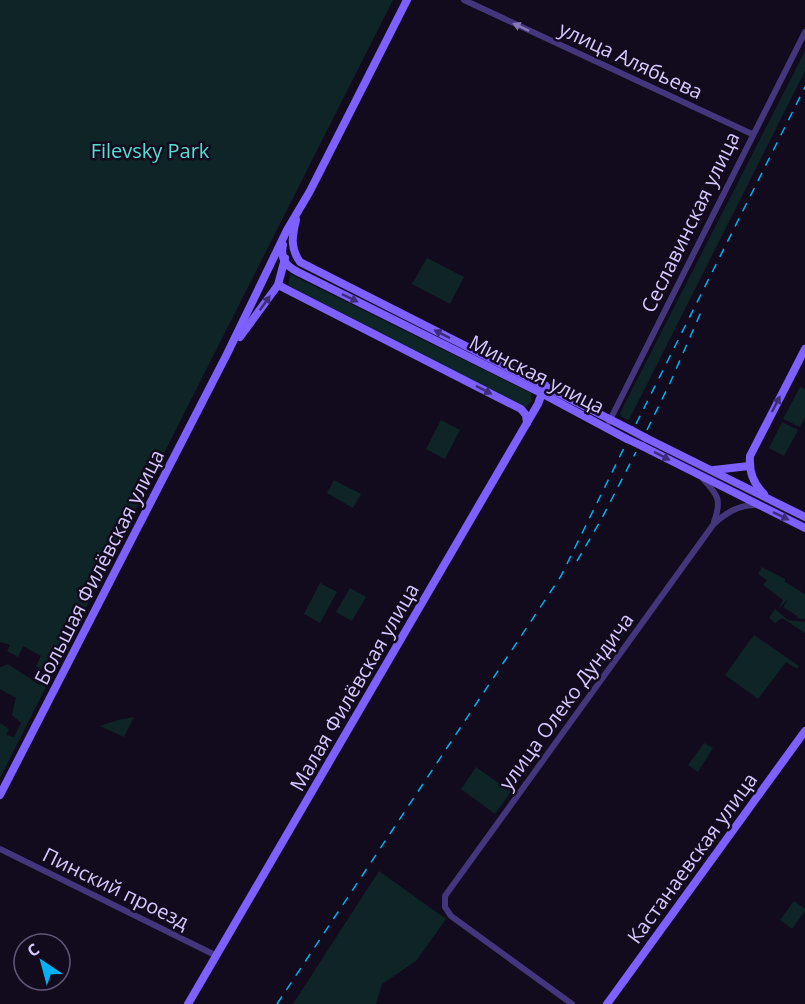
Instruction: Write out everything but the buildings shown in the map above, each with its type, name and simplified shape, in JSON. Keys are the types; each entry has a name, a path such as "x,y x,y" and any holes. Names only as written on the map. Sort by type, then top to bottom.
{"street":[{"name":"Большая Филёвская улица","path":"0,795 227,354 287,230 298,214 407,0"},
{"name":"улица Алябьева","path":"464,0 752,134"},
{"name":"Сеславинская улица","path":"606,428 805,32"},
{"path":"298,214 292,240 294,252 300,262"},
{"path":"287,230 281,255 284,261 300,262"},
{"name":"Большая Филёвская улица","path":"227,354 278,281 292,240"},
{"name":"Большая Филёвская улица","path":"262,280 274,266 284,261"},
{"name":"Минская улица","path":"284,261 298,272 544,390 611,419 699,475 805,528"},
{"name":"Минская улица","path":"300,262 544,390 627,439 644,442 713,470 805,517"},
{"path":"278,281 293,272 298,272"},
{"name":"Минская улица","path":"278,281 521,409 526,415 527,423"},
{"path":"768,498 753,481 749,466 750,456 805,349"},
{"name":"Малая Филёвская улица","path":"188,1004 527,423 544,390"},
{"path":"713,470 749,466"},
{"name":"улица Олеко Дундича","path":"699,475 718,498 720,506 713,525"},
{"name":"улица Олеко Дундича","path":"572,1004 451,916 445,907 445,896 713,525 721,517 737,508 758,504"},
{"name":"Кастанаевская улица","path":"607,1004 805,731"},
{"name":"Пинский проезд","path":"0,849 217,956"}],"green space":[{"name":"Filevsky Park","path":"0,0 393,0 0,778 0,723 9,729 6,735 14,737 21,723 12,715 16,698 0,689 0,667 8,664 40,685 48,673 36,666 41,656 23,646 18,657 7,651 10,645 0,642"},
{"path":"805,51 805,71 629,420 621,417 620,413"},
{"path":"427,258 464,277 450,304 412,284"},
{"path":"290,274 531,393 532,401 526,407 521,406 288,285"},
{"path":"800,387 805,389 805,417 800,427 783,419"},
{"path":"441,420 460,430 445,459 426,449"},
{"path":"782,422 798,430 784,456 769,448"},
{"path":"334,480 361,494 353,508 327,493"},
{"path":"762,567 785,579 785,582 805,594 805,619 797,618 798,614 797,616 783,607 788,599 778,609 783,600 763,585 767,580 758,574"},
{"path":"320,583 337,592 320,623 304,614"},
{"path":"350,588 366,597 352,621 336,612"},
{"path":"775,609 788,620 805,622 805,633 782,618 775,623 769,618"},
{"path":"627,613 635,618 587,686 579,681"},
{"path":"754,635 799,666 797,669 786,662 758,699 725,675"},
{"path":"134,717 124,737 100,726 118,720"},
{"path":"704,743 713,748 698,772 688,765"},
{"path":"476,767 511,792 495,814 461,789"},
{"path":"379,871 446,919 416,961 382,984 376,1004 293,1004"},
{"path":"794,901 805,911 792,929 780,920"}],"railway":[{"path":"636,424 805,87"},
{"path":"647,430 701,312"},
{"path":"277,1004 561,576 625,446"},
{"path":"577,561 636,452"}]}
